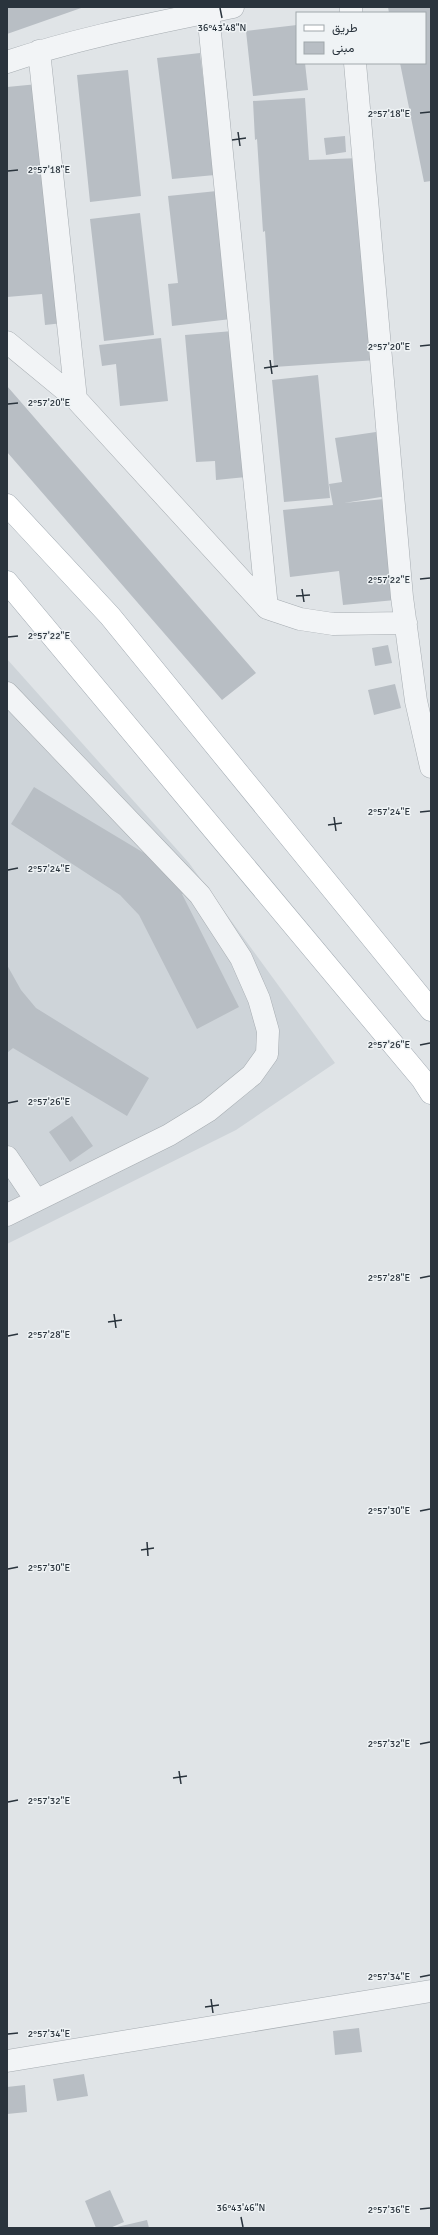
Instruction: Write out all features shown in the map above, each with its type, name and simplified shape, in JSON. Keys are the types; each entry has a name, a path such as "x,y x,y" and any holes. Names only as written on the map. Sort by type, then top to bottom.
{"main road":[{"path":"7,505 110,616 431,1010"},
{"path":"7,582 412,1067 431,1092"}],"street":[{"path":"7,62 39,51 124,29 233,7"},
{"path":"208,12 267,608"},
{"path":"39,51 76,399"},
{"path":"355,64 386,428 406,622 416,701 431,767"},
{"path":"7,342 76,399 267,608 300,619 333,624 406,622"},
{"path":"7,693 200,896 241,958 259,999 268,1031 267,1054 252,1075 208,1111 169,1135 7,1214"},
{"path":"7,1157 36,1200"},
{"path":"7,2061 431,1991"}],"shaded area":[{"path":"7,659 189,863 335,1063 236,1130 7,1244"}],"building":[{"path":"7,7 84,7 7,34"},
{"path":"388,7 431,7 431,181 424,182 400,64 426,64 426,12 389,12"},
{"path":"296,25 296,64 305,64 308,90 253,96 246,31"},
{"path":"200,53 215,175 172,179 157,58"},
{"path":"128,70 141,196 90,202 77,75"},
{"path":"38,84 63,323 45,325 42,294 7,297 7,87"},
{"path":"305,98 309,160 360,158 377,360 274,367 265,231 263,232 253,101"},
{"path":"345,136 346,152 326,155 324,138"},
{"path":"217,191 231,319 172,326 168,284 178,283 168,196"},
{"path":"140,213 154,335 104,341 90,219"},
{"path":"233,331 246,477 216,480 215,461 196,462 185,335"},
{"path":"161,338 168,401 120,406 116,364 102,366 99,345"},
{"path":"318,375 330,498 284,502 272,380"},
{"path":"7,386 256,673 222,700 7,452"},
{"path":"376,432 387,496 344,503 384,499 395,600 343,605 339,571 290,577 283,510 333,505 329,484 342,482 335,438"},
{"path":"388,645 392,663 375,666 372,648"},
{"path":"395,684 401,708 374,715 368,690"},
{"path":"34,787 149,856 188,890 182,894 239,1007 197,1029 139,915 120,895 11,824"},
{"path":"7,965 21,990 36,1008 149,1078 127,1116 13,1048 7,1053"},
{"path":"72,1116 93,1146 70,1162 49,1132"},
{"path":"359,2028 362,2052 335,2055 333,2031"},
{"path":"84,2074 88,2096 57,2101 53,2079"},
{"path":"25,2085 27,2112 7,2114 7,2087"},
{"path":"110,2190 124,2222 110,2228 96,2228 85,2201"},
{"path":"147,2220 149,2228 117,2228 117,2227"}]}
